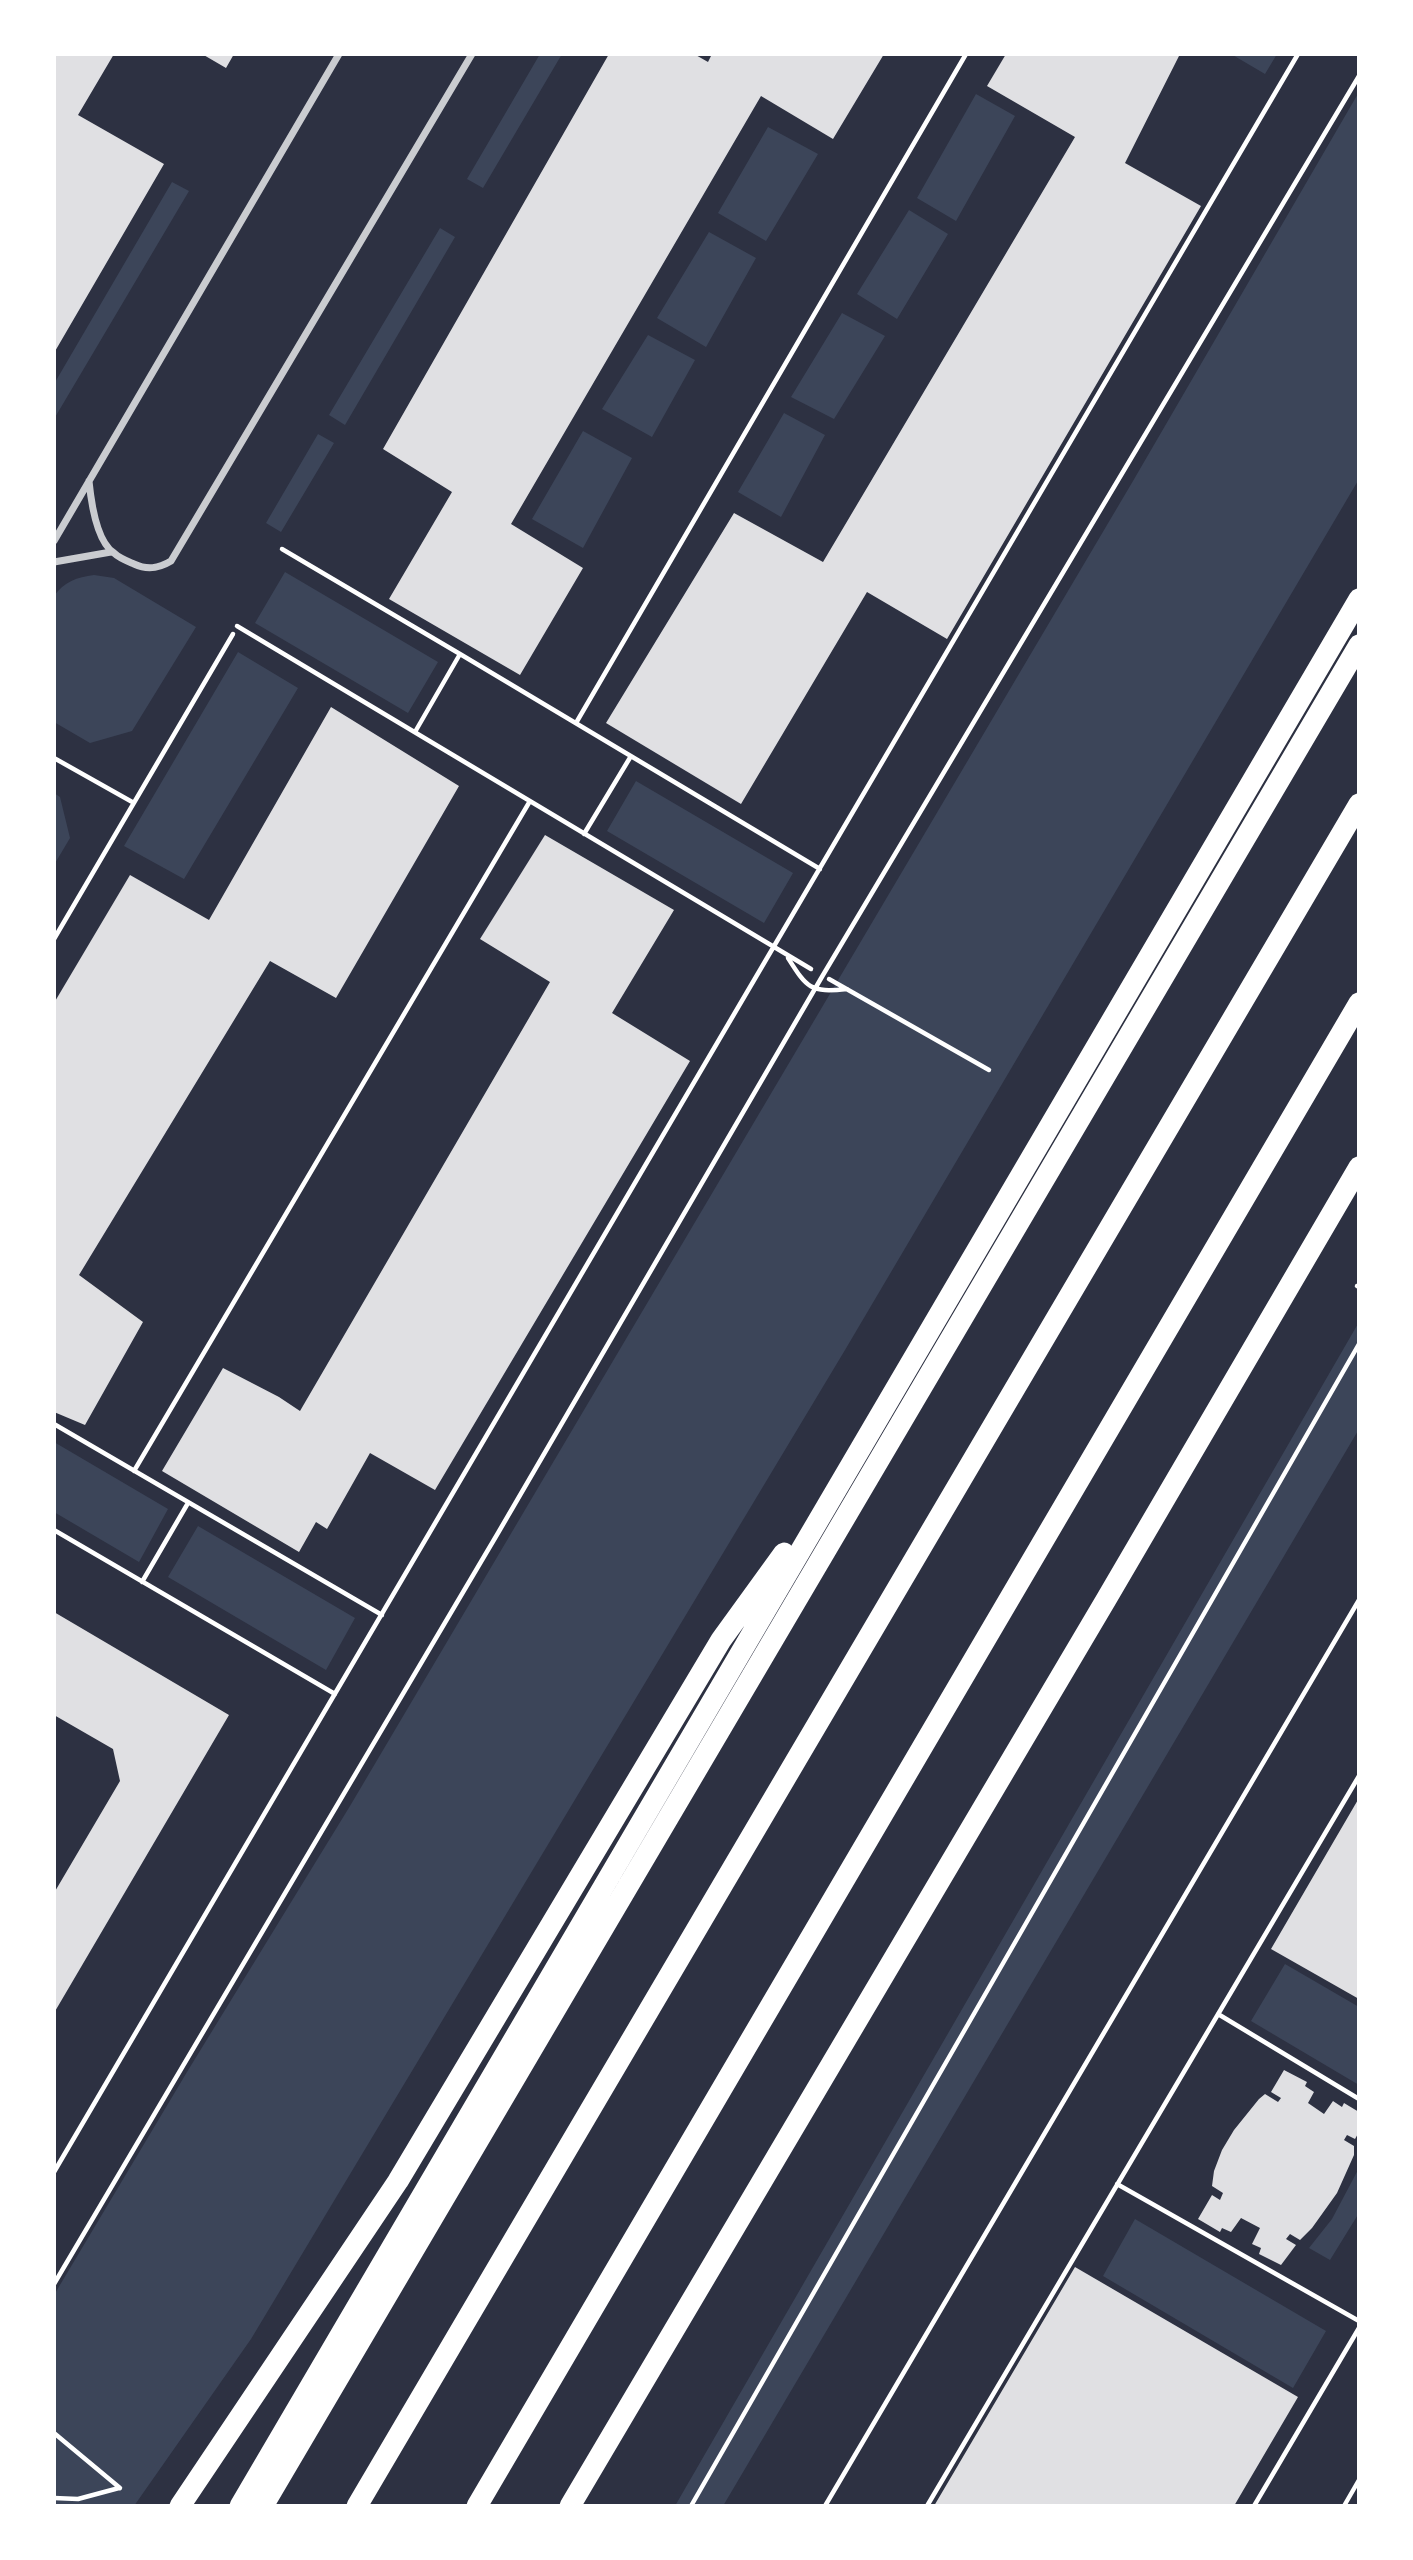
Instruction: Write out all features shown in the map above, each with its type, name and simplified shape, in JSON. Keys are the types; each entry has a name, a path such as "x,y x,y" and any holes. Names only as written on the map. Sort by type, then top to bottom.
{"highway":[{"path":"240,2506 1359,599"},
{"path":"263,2506 1359,645"},
{"path":"357,2506 1359,804"},
{"path":"477,2506 1359,1003"},
{"path":"570,2506 1087,1633 1359,1167"},
{"path":"180,2506 398,2181 720,1640 860,1450"}],"street":[{"path":"54,541 339,54"},
{"path":"54,562 111,552 149,568 171,561 472,54"},
{"path":"89,481 91,505 97,526 111,552"}],"path":[{"path":"576,723 966,54"},
{"path":"54,2172 1298,54"},
{"path":"54,2284 498,1533 815,988 1359,76"},
{"path":"282,549 820,869"},
{"path":"237,626 811,969"},
{"path":"54,939 233,634"},
{"path":"415,732 460,654"},
{"path":"584,834 631,756"},
{"path":"54,758 134,803"},
{"path":"134,1471 530,801"},
{"path":"786,954 803,982 821,992 848,989"},
{"path":"829,979 989,1070"},
{"path":"691,2506 1359,1344"},
{"path":"54,1424 382,1615"},
{"path":"142,1581 188,1503"},
{"path":"54,1530 335,1694"},
{"path":"825,2506 1359,1600"},
{"path":"927,2506 1359,1776"},
{"path":"1218,2014 1359,2099"},
{"path":"1117,2184 1359,2321"},
{"path":"1254,2506 1359,2328"},
{"path":"54,2432 120,2488 78,2499 54,2498"},
{"path":"1344,2506 1359,2480"}],"shaded area":[{"path":"540,54 562,54 483,188 467,179"},
{"path":"1231,54 1277,54 1265,74"},
{"path":"1359,92 1359,479 845,1350 251,2339 134,2506 54,2506 54,2295 350,1806 1133,481"},
{"path":"976,94 1015,116 956,221 917,198"},
{"path":"768,127 818,154 766,241 718,213"},
{"path":"172,182 189,191 54,419 54,384"},
{"path":"909,210 948,234 897,319 857,294"},
{"path":"440,228 455,237 345,425 329,415"},
{"path":"709,232 756,258 706,347 657,318"},
{"path":"842,313 885,336 834,419 791,397"},
{"path":"648,335 695,360 652,437 602,409"},
{"path":"784,413 825,435 781,517 738,492"},
{"path":"583,431 632,458 583,548 532,519"},
{"path":"318,434 334,443 281,532 266,523"},
{"path":"285,572 438,662 408,713 255,623"},
{"path":"94,575 114,578 196,627 132,731 90,743 54,722 54,596 71,581"},
{"path":"238,652 298,688 184,879 124,846"},
{"path":"636,781 793,873 764,923 607,831"},
{"path":"54,793 60,797 70,838 54,865"},
{"path":"1359,1322 1359,1429 723,2506 675,2506"},
{"path":"54,1442 168,1509 139,1562 54,1512"},
{"path":"198,1526 355,1618 326,1670 168,1577"},
{"path":"1285,1964 1359,2007 1359,2085 1251,2021"},
{"path":"1359,2168 1359,2213 1330,2260 1309,2248 1332,2219"},
{"path":"1135,2219 1326,2331 1293,2388 1103,2276"}],"building":[{"path":"54,54 114,54 78,115 164,164 54,353"},
{"path":"202,54 234,54 226,68"},
{"path":"609,54 694,54 708,62 712,54 884,54 833,139 761,96 511,524 583,568 520,675 389,599 452,492 383,449"},
{"path":"1006,54 1180,54 1125,163 1201,206 947,639 867,592 741,804 606,723 734,513 823,562 1075,137 987,86"},
{"path":"331,707 459,786 336,998 270,961 79,1275 143,1322 85,1425 54,1412 54,1003 130,875 209,920"},
{"path":"545,835 674,910 612,1013 690,1061 435,1490 370,1453 327,1529 316,1522 299,1552 162,1471 223,1368 300,1411 550,982 480,939"},
{"path":"54,1612 229,1715 54,2013 54,1893 120,1781 113,1749 54,1715"},
{"path":"1359,1798 1359,1999 1271,1949"},
{"path":"1284,2070 1307,2082 1305,2086 1314,2092 1308,2103 1324,2114 1333,2101 1342,2107 1344,2103 1359,2112 1359,2132 1355,2139 1347,2135 1344,2140 1354,2146 1354,2155 1337,2193 1300,2240 1290,2234 1286,2239 1296,2245 1281,2265 1259,2254 1261,2248 1252,2244 1260,2228 1241,2218 1231,2232 1222,2228 1220,2232 1198,2219 1212,2195 1220,2200 1223,2193 1212,2186 1222,2150 1259,2099 1265,2094 1278,2102 1281,2098 1271,2092"},
{"path":"1075,2267 1298,2397 1234,2506 934,2506"}]}
